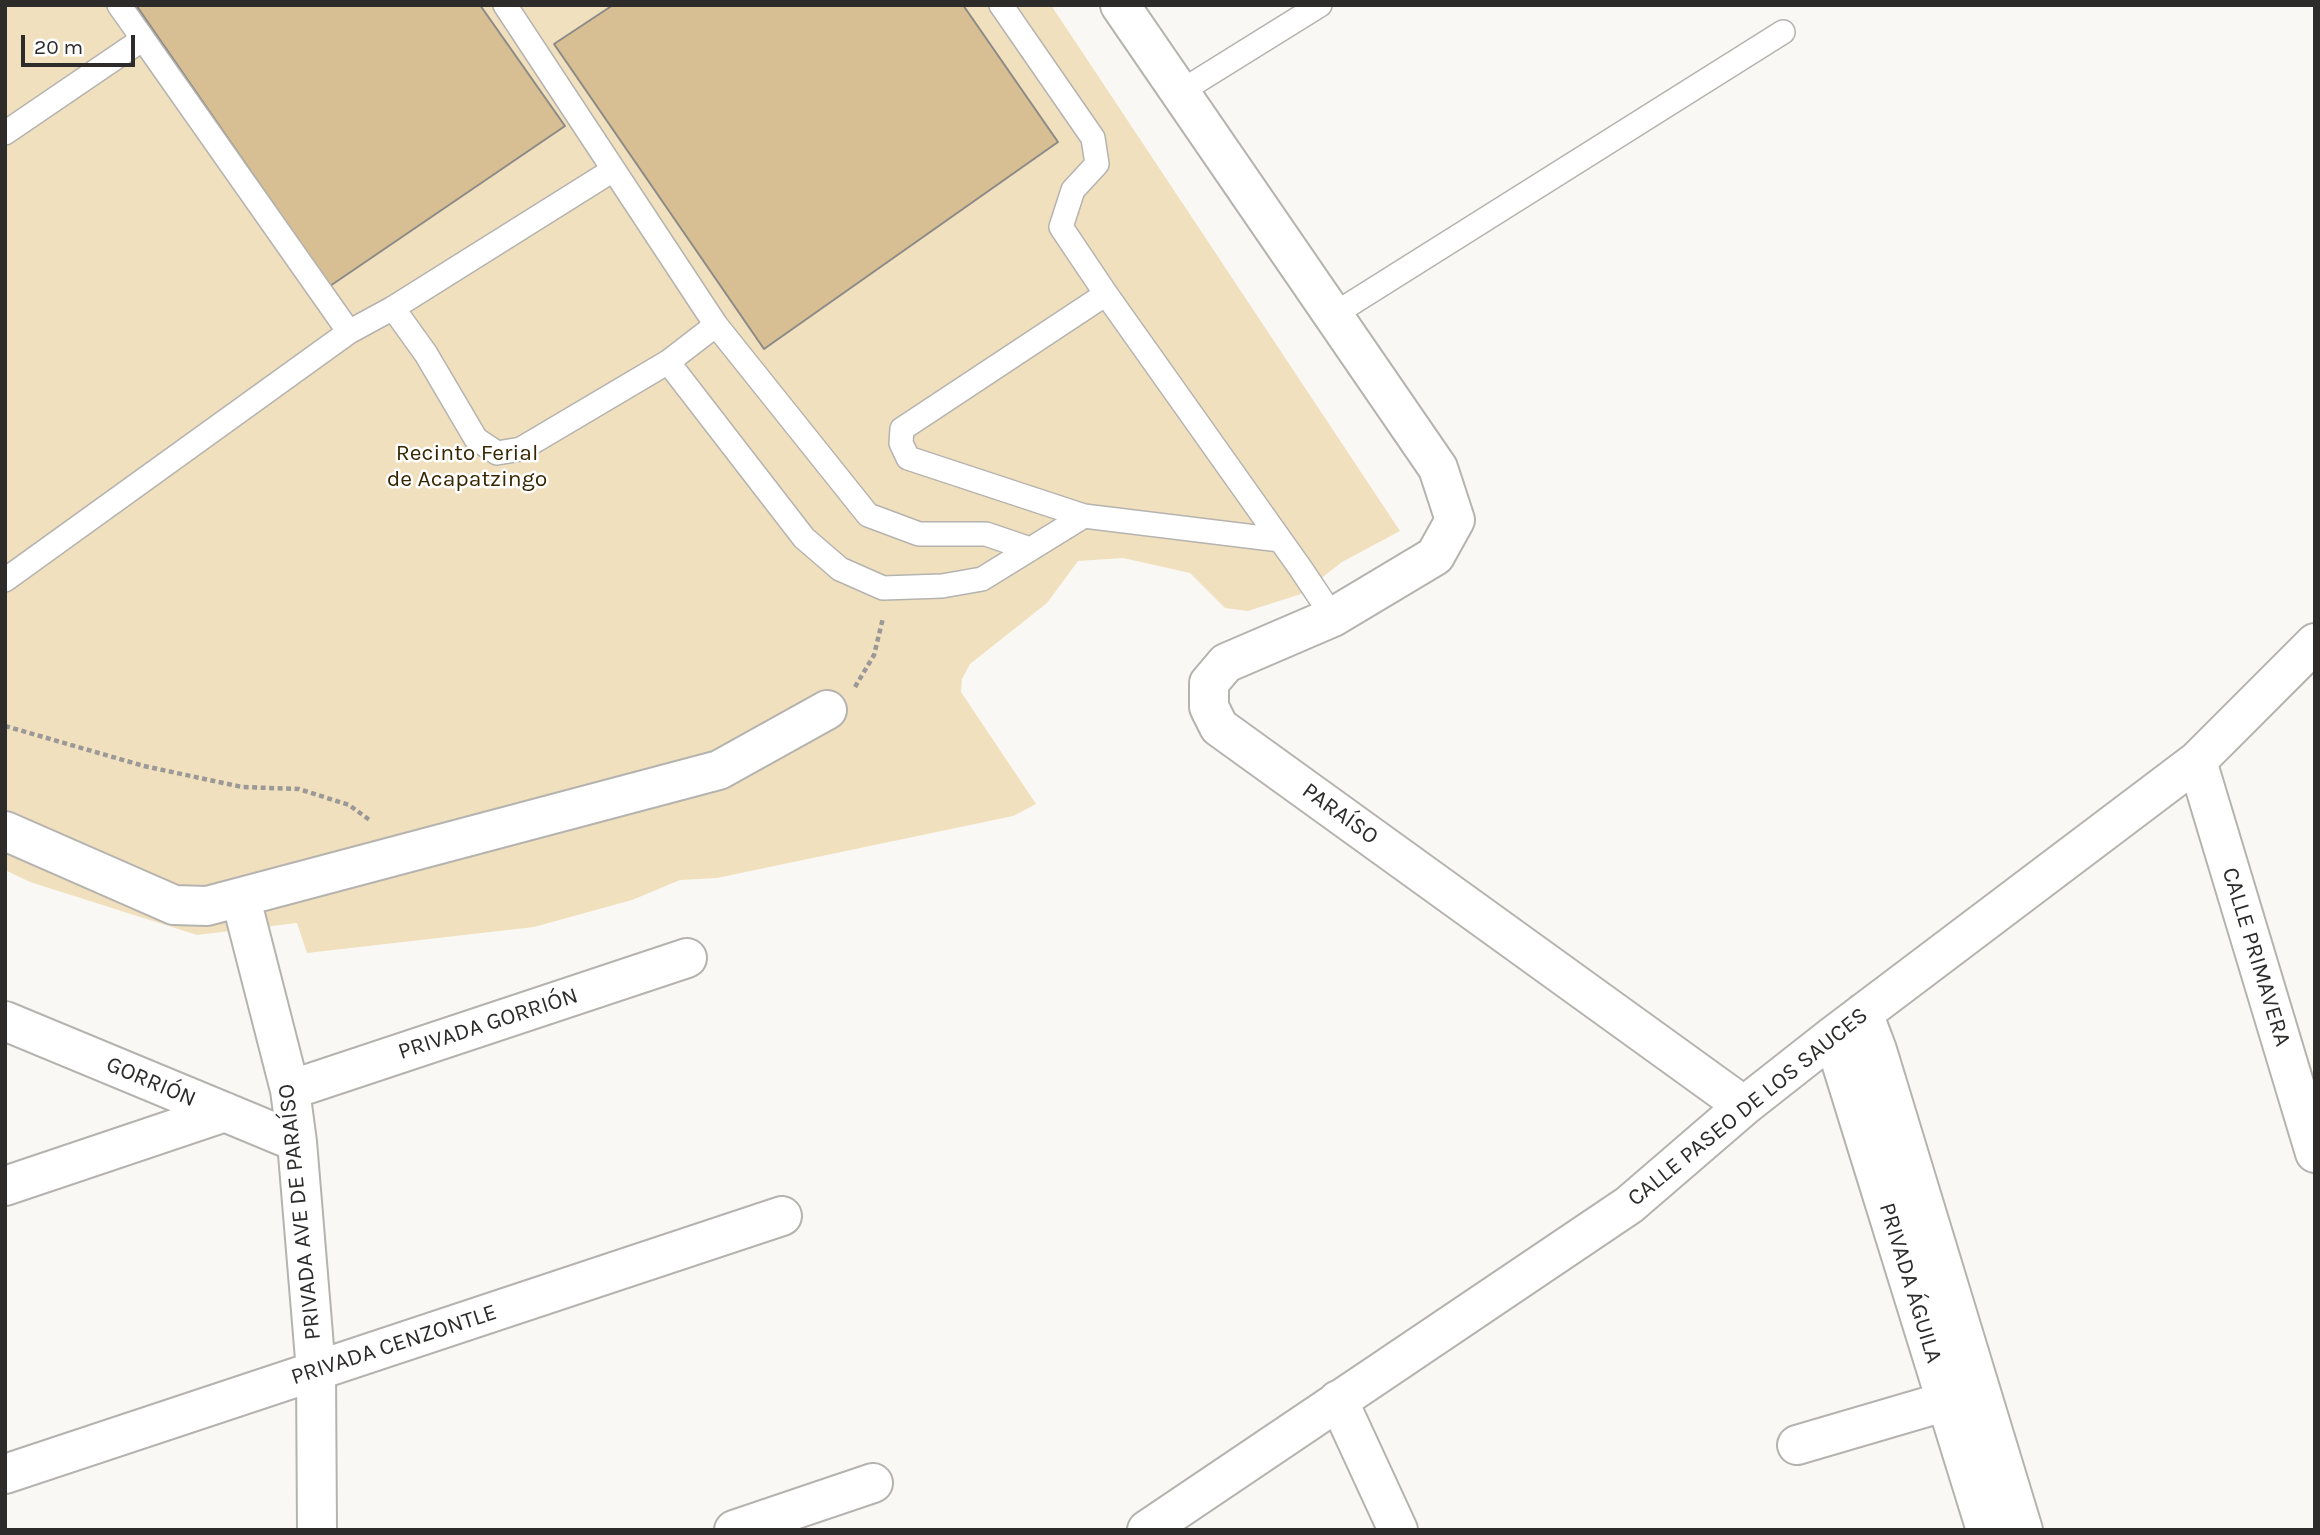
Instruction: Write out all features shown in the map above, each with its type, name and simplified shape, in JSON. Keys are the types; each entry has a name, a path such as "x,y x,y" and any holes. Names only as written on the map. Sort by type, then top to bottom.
{"street":[{"path":"1121,5 1333,315"},
{"name":"PARAÍSO","path":"1333,315 1438,468 1455,520 1436,556 1333,617 1226,663 1209,683 1209,707 1219,727 1744,1106"},
{"name":"CALLE PASEO DE LOS SAUCES","path":"1147,1530 1629,1205 1744,1106 2197,761 2315,643"},
{"path":"5,831 174,905 207,906 719,770 827,710"},
{"name":"CALLE PRIMAVERA","path":"2197,761 2315,1153"},
{"name":"PRIVADA AVE DE PARAÍSO","path":"241,899 290,1090 297,1142 316,1371 317,1530"},
{"name":"PRIVADA GORRIÓN","path":"290,1090 687,958"},
{"name":"GORRIÓN","path":"5,1021 297,1142"},
{"path":"1848,1025 1877,1050 2023,1530"},
{"name":"PRIVADA ÁGUILA","path":"1848,1025 1947,1401 1986,1530"},
{"path":"5,1186 225,1112"},
{"name":"PRIVADA CENZONTLE","path":"5,1474 782,1216"},
{"path":"1338,1400 1398,1530"},
{"path":"1797,1445 1947,1401"},
{"path":"734,1530 873,1483"}],"lane":[{"path":"120,5 349,332"},
{"path":"505,5 716,325 868,515 919,534 986,534 1027,548"},
{"path":"1001,5 1093,138 1097,164 1073,190 1061,227 1333,617"},
{"path":"1180,92 1320,5"},
{"path":"1333,315 1783,32"},
{"path":"5,133 143,39"},
{"path":"5,580 349,332 393,308 613,170"},
{"path":"1106,294 902,429 901,443 908,458 1084,516 1280,540"},
{"path":"393,308 426,354 476,439 497,453 521,449 668,362 716,325"},
{"path":"668,362 804,538 840,569 883,587 942,586 982,579 1027,548 1084,516"}],"path":[{"path":"827,710 855,686 874,655 890,587"},
{"path":"5,726 156,769 242,787 299,789 349,805 414,852"}],"green space":[{"name":"Recinto Ferial de Acapatzingo","path":"5,5 1051,5 1400,531 1342,562 1301,594 1248,611 1225,608 1190,573 1123,558 1078,561 1047,603 970,664 962,679 961,692 1036,804 1013,816 717,878 680,880 632,900 534,927 307,953 297,923 197,935 30,882 5,870"}],"building":[{"path":"136,5 480,5 565,126 330,286"},
{"path":"613,5 963,5 1058,142 764,349 554,44"}]}
